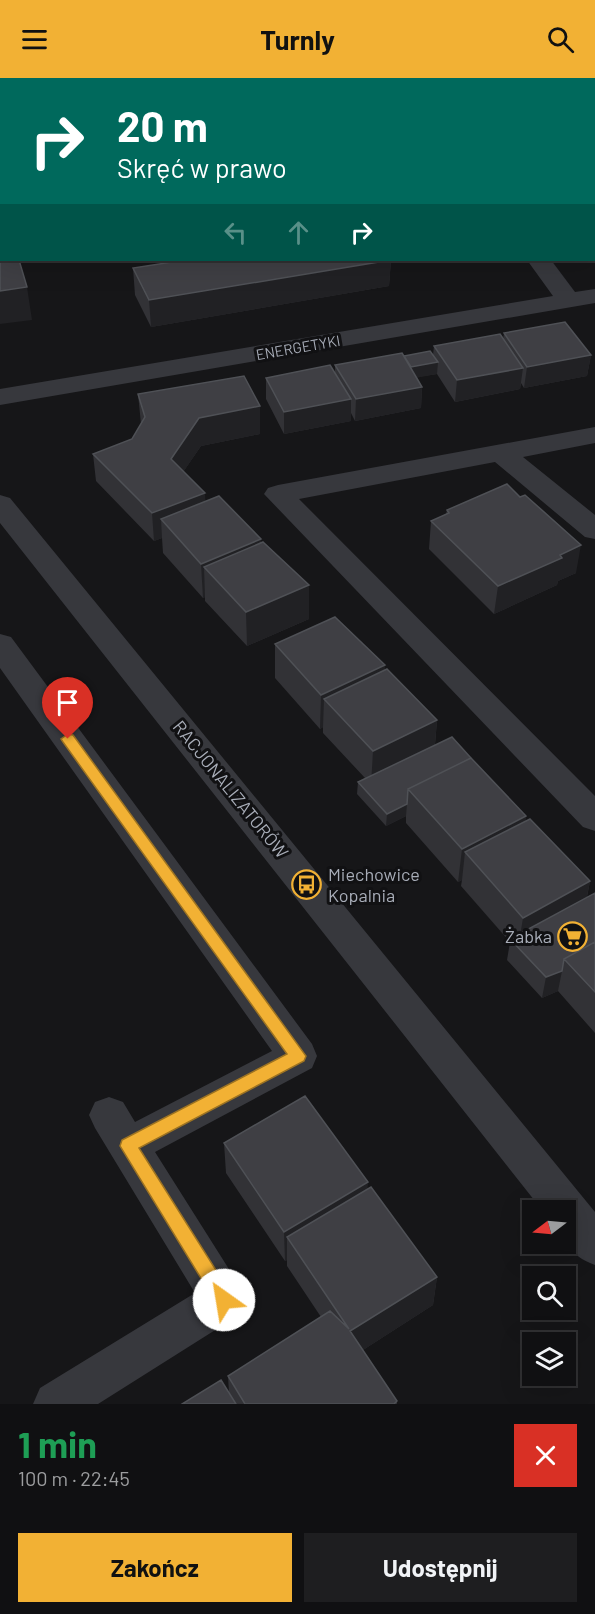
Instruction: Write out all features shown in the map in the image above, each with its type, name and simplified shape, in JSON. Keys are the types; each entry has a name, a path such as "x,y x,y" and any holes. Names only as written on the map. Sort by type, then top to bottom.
{"street":[{"path":"540,261 569,301"},
{"name":"ENERGETYKI","path":"0,397 595,296"},
{"path":"595,435 278,494 595,818"},
{"path":"501,453 595,530"},
{"name":"RACJONALIZATORÓW","path":"0,504 595,1245"},
{"path":"0,645 298,1056 118,1130 224,1300 56,1404"}],"building":[{"path":"0,261 19,261 27,287 0,291"},
{"path":"178,261 385,261 149,300 133,268"},
{"path":"565,322 591,355 527,367 504,333"},
{"path":"500,334 523,368 457,380 434,346"},
{"path":"430,351 438,362 411,367 404,356"},
{"path":"402,353 422,387 356,399 335,365"},
{"path":"330,365 351,399 284,412 266,378"},
{"path":"244,376 260,406 199,418 171,459 205,493 152,513 93,454 132,439 145,417 138,394"},
{"path":"507,484 520,497 525,495 581,545 560,555 562,558 498,586 431,521 449,513 447,510"},
{"path":"219,496 261,539 201,564 161,519"},
{"path":"263,542 309,585 246,612 204,567"},
{"path":"335,617 385,665 321,695 275,644"},
{"path":"387,669 437,720 373,751 324,699"},
{"path":"452,737 471,758 408,789 407,804 387,814 358,782"},
{"path":"471,758 526,816 462,849 408,789"},
{"path":"530,819 590,881 523,918 465,852"},
{"path":"595,893 595,942 564,959 562,971 546,977 510,939"},
{"path":"595,942 595,992 564,959"},
{"path":"305,1096 368,1182 284,1232 224,1143"},
{"path":"371,1187 437,1277 350,1331 397,1401 394,1404 245,1404 228,1376 330,1311 349,1329 287,1237"},
{"path":"221,1380 236,1404 182,1404"}],"place":[{"name":"Miechowice Kopalnia","path":"307,884"},
{"name":"Żabka","path":"573,936"}],"route":[{"path":"68,739 298,1056 128,1146 224,1300"}]}
